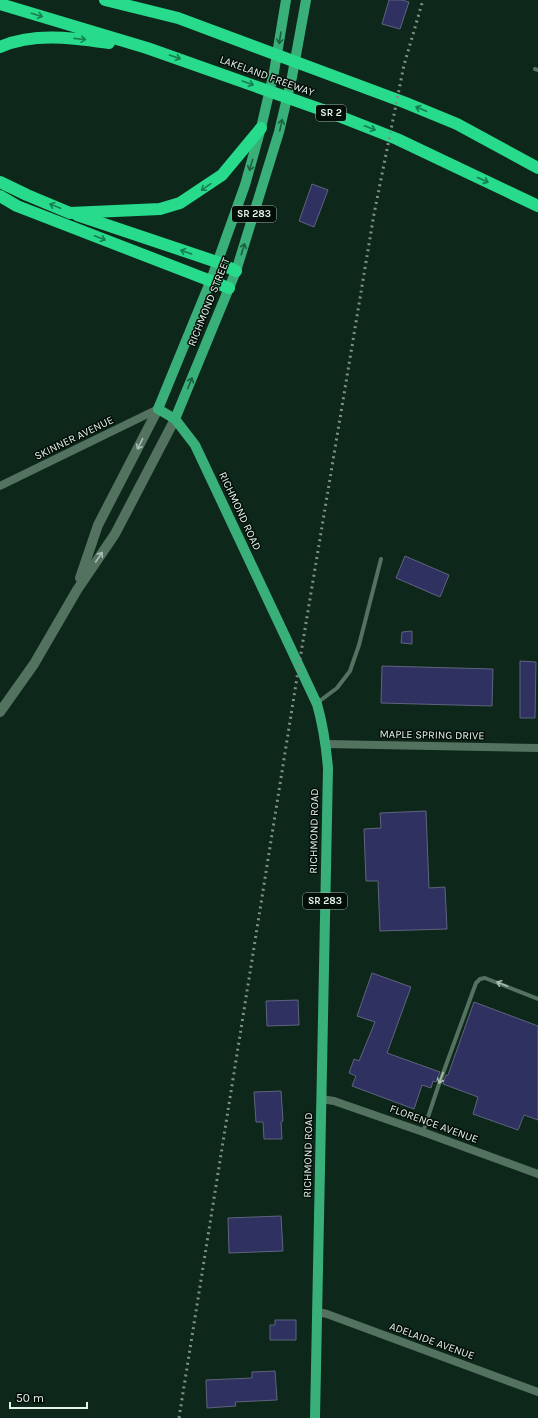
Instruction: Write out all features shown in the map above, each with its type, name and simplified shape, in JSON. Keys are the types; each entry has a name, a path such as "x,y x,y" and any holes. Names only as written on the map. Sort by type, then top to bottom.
{"highway":[{"name":"LAKELAND FREEWAY","path":"105,0 178,18 406,103 457,124 538,168"},
{"path":"139,0 178,18"},
{"name":"LAKELAND FREEWAY","path":"0,4 147,48 390,136 538,206"},
{"path":"0,47 28,39 51,37 77,38 147,48"},
{"path":"70,213 160,209 180,203 222,176 261,128"},
{"path":"0,182 70,213 217,262 236,271"},
{"path":"0,196 17,206 229,288"}],"main road":[{"name":"RICHMOND STREET","path":"77,590 98,525 158,409 211,280 245,185 261,128 274,72 286,0"},
{"name":"RICHMOND STREET","path":"0,712 34,664 77,590 115,534 175,419 236,271 279,132 292,77 306,0"},
{"name":"RICHMOND ROAD","path":"158,409 175,419 195,445 317,704 326,744 328,768 315,1418"}],"street":[{"name":"SKINNER AVENUE","path":"0,486 158,409"},
{"name":"MAPLE SPRING DRIVE","path":"326,744 538,748"},
{"name":"FLORENCE AVENUE","path":"321,1098 334,1101 423,1132 538,1174"},
{"name":"ADELAIDE AVENUE","path":"318,1312 538,1392"}],"lane":[{"path":"317,704 337,688 350,670 359,645 381,559"},
{"path":"423,1132 476,983 480,979 485,978 538,999"}],"building":[{"path":"389,0 402,0 409,2 400,29 382,24"},
{"path":"312,184 328,190 314,227 299,221"},
{"path":"405,556 449,575 440,597 396,578"},
{"path":"412,631 412,644 401,643 402,632"},
{"path":"520,661 536,662 535,718 520,718"},
{"path":"382,666 493,669 492,706 381,703"},
{"path":"426,811 429,888 445,887 447,929 380,931 378,881 366,881 364,829 381,828 380,813"},
{"path":"372,973 411,987 387,1053 440,1072 436,1082 433,1081 431,1088 422,1085 414,1109 352,1086 356,1076 349,1073 354,1059 359,1061 375,1022 357,1016"},
{"path":"298,1000 299,1025 267,1026 266,1001"},
{"path":"474,1002 538,1026 538,1120 524,1115 518,1130 473,1114 478,1097 443,1084 446,1075 448,1075"},
{"path":"281,1091 283,1121 281,1122 282,1139 264,1139 263,1122 256,1122 254,1092"},
{"path":"281,1216 283,1251 229,1253 228,1218"},
{"path":"275,1320 296,1320 296,1340 270,1340 270,1325 275,1325"},
{"path":"275,1371 277,1400 235,1402 236,1406 207,1408 206,1380 252,1378 252,1372"}],"railway":[{"path":"179,1418 299,665 374,214 404,65 423,0"}]}
